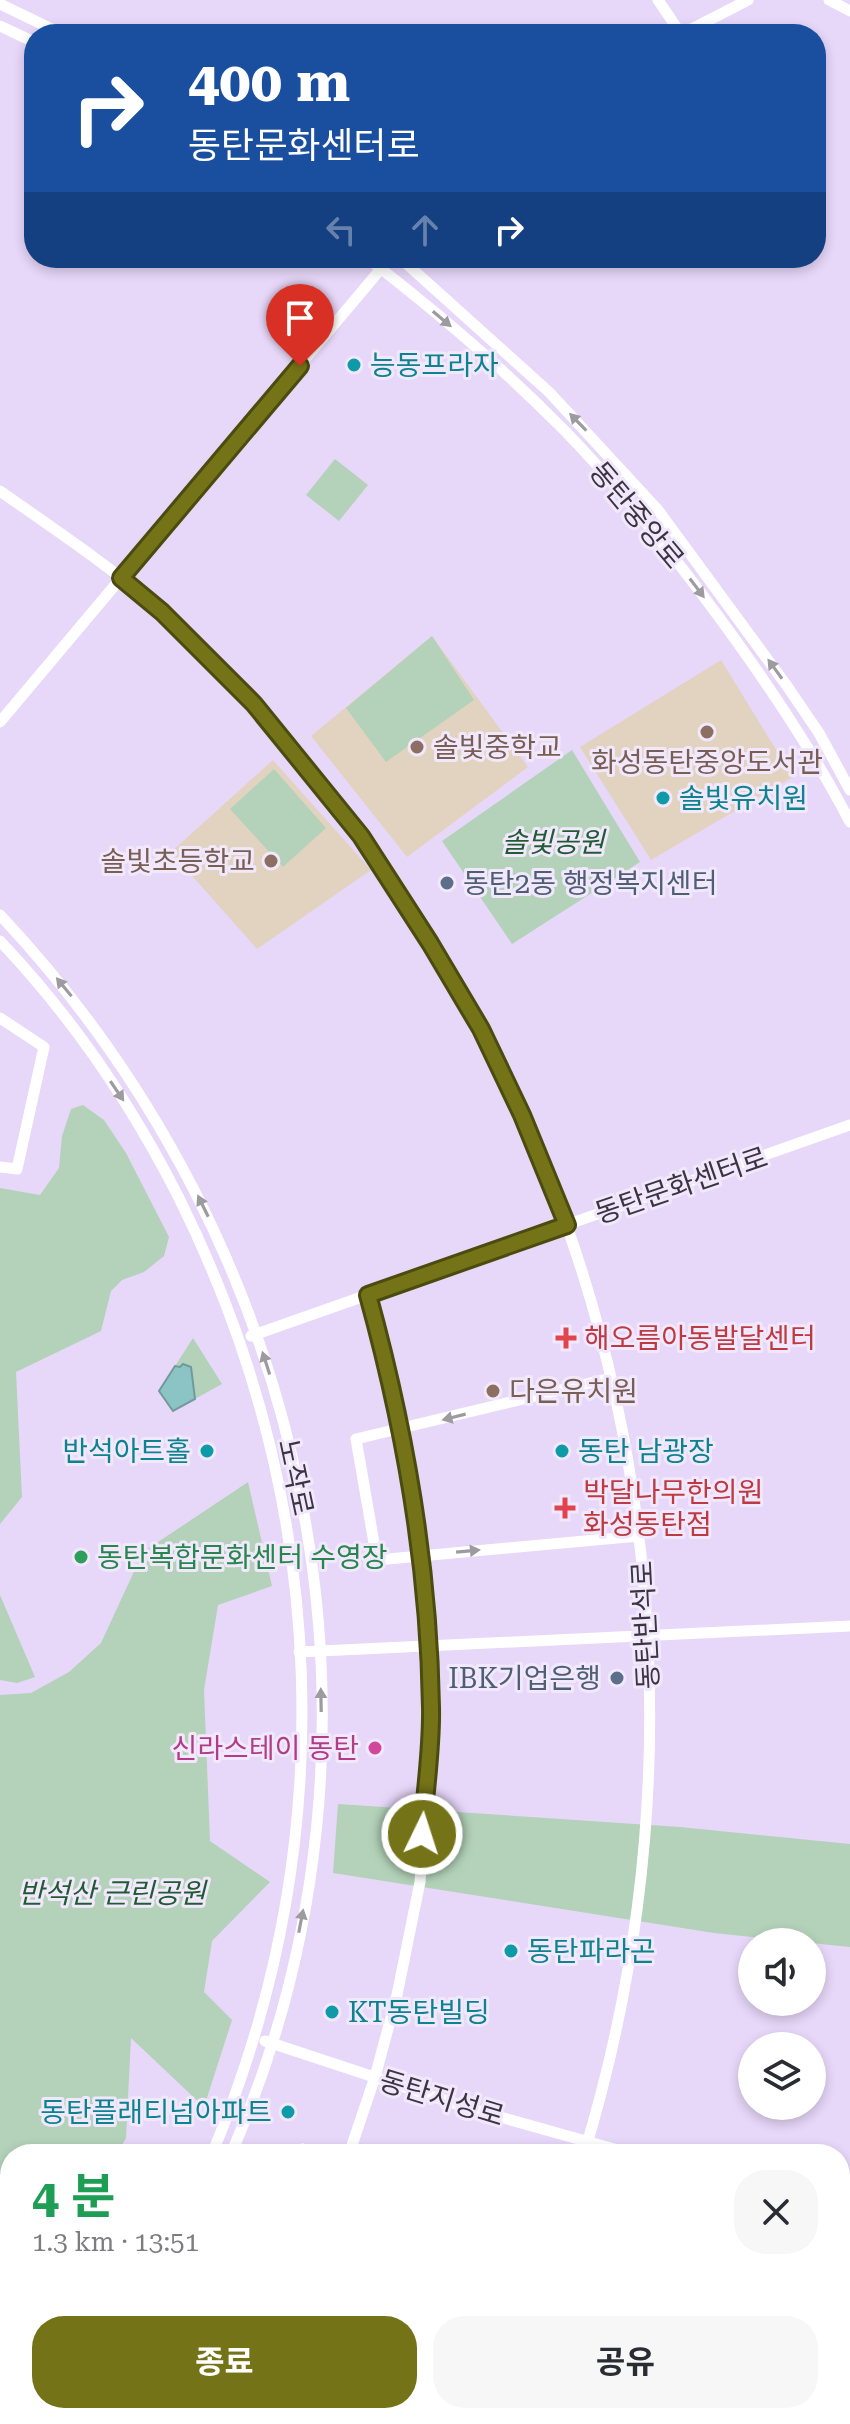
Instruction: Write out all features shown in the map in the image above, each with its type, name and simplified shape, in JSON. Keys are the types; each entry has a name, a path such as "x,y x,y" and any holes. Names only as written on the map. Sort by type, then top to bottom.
{"street":[{"path":"658,0 675,24"},
{"path":"701,24 746,1 758,0"},
{"path":"829,0 850,11"},
{"path":"0,4 41,24"},
{"path":"0,26 24,37"},
{"name":"동탄중앙로","path":"411,268 549,392 658,510 811,722 850,790"},
{"path":"0,722 382,269"},
{"name":"동탄중앙로","path":"382,269 500,368 564,429 630,503 764,680 850,822"},
{"name":"동탄반석로","path":"0,491 121,578 162,612 254,704 361,836 481,1029 522,1115 567,1225 592,1302 628,1458 650,1636 650,1736 635,1924 612,2045 588,2141"},
{"name":"노작로","path":"0,915 84,1013 135,1086 192,1183 257,1334 276,1392 300,1491 320,1651 322,1728 317,1804 310,1873 291,1970 271,2043 235,2144"},
{"name":"노작로","path":"0,941 65,1018 127,1106 163,1167 219,1283 240,1339 280,1484 297,1596 301,1730 298,1802 290,1870 272,1966 254,2038 216,2144"},
{"path":"0,1018 44,1047 17,1169 0,1167"},
{"name":"동탄문화센터로","path":"240,1339 850,1125"},
{"path":"219,1283 229,1286 235,1277"},
{"path":"352,2144 375,2077 397,1995 420,1882 432,1710 422,1555 401,1430 368,1295"},
{"path":"611,1378 356,1439 377,1560 639,1536"},
{"path":"258,1397 265,1391 276,1392"},
{"path":"297,1596 306,1602 315,1596"},
{"path":"299,1652 850,1626"},
{"path":"272,1966 281,1973 291,1970"},
{"name":"동탄지성로","path":"254,2038 468,2108 598,2144"},
{"path":"236,2094 246,2089 251,2092 252,2099"}],"shaded area":[{"name":"솔빛중학교","path":"432,636 528,767 407,857 311,736"},
{"path":"721,660 793,777 651,860 580,747"},
{"name":"솔빛초등학교","path":"273,760 371,870 257,949 171,852"},
{"path":"183,1364 191,1367 195,1399 173,1411 159,1391 175,1366"}],"green space":[{"path":"335,459 368,485 339,521 306,495"},
{"path":"432,636 474,700 386,762 346,708"},
{"name":"솔빛공원","path":"572,750 640,862 512,944 442,841"},
{"path":"274,769 326,828 283,867 230,809"},
{"path":"83,1105 104,1120 126,1153 169,1237 164,1256 144,1272 122,1280 111,1291 101,1331 16,1372 22,1497 0,1524 0,1188 40,1195 59,1168 62,1136 71,1109"},
{"path":"193,1338 222,1384 173,1411 159,1391"},
{"name":"반석산 근린공원","path":"248,1482 272,1586 218,1605 204,1690 210,1841 270,1882 212,1941 204,1992 232,2020 204,2107 131,2038 126,2138 123,2144 0,2144 0,1695 31,1693 69,1672 101,1643 143,1552"},
{"path":"0,1595 35,1677 17,1683 0,1680"},
{"path":"338,1804 680,1827 850,1844 850,1947 826,1945 826,1928 738,1928 738,1935 714,1933 333,1873"}],"place":[{"name":"능동프라자","path":"354,365"},
{"name":"화성동탄중앙도서관","path":"707,732"},
{"name":"솔빛중학교","path":"417,747"},
{"name":"솔빛유치원","path":"663,798"},
{"name":"솔빛초등학교","path":"271,861"},
{"name":"동탄2동 행정복지센터","path":"447,883"},
{"name":"해오름아동발달센터","path":"566,1338"},
{"name":"다은유치원","path":"493,1391"},
{"name":"반석아트홀","path":"207,1451"},
{"name":"동탄 남광장","path":"562,1451"},
{"name":"박달나무한의원 화성동탄점","path":"565,1508"},
{"name":"동탄복합문화센터 수영장","path":"81,1557"},
{"name":"IBK기업은행","path":"617,1678"},
{"name":"신라스테이 동탄","path":"375,1748"},
{"name":"동탄파라곤","path":"511,1951"},
{"name":"KT동탄빌딩","path":"332,2012"},
{"name":"동탄플래티넘아파트","path":"288,2112"}],"route":[{"path":"300,366 121,578 162,612 254,704 361,836 481,1029 522,1115 567,1225 368,1295 401,1430 422,1555 432,1710 422,1834"}]}
